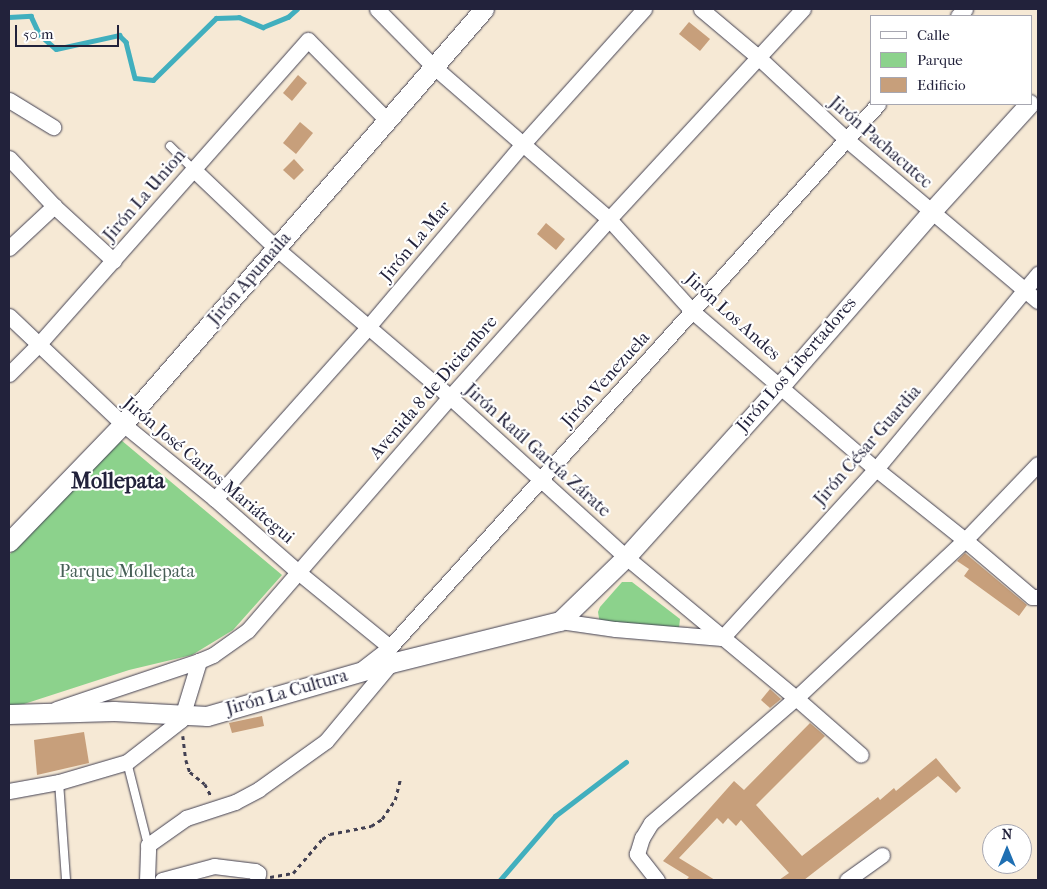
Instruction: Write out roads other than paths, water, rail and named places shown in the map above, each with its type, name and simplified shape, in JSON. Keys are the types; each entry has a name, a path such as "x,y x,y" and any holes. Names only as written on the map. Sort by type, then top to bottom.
{"street":[{"name":"Jirón Los Andes","path":"377,9 433,66 522,146 609,219 692,311 876,469 1035,597"},
{"name":"Jirón Apumaila","path":"9,542 123,424 277,249 386,119 484,9"},
{"name":"Jirón La Mar","path":"215,499 368,327 522,146 644,9"},
{"name":"Jirón Pachacutec","path":"701,9 758,57 846,139 1038,301"},
{"name":"Avenida 8 de Diciembre","path":"42,714 199,661 213,655 248,630 450,397 609,219 803,9"},
{"name":"Jirón La Union","path":"9,374 38,345 114,261 308,40 386,119"},
{"path":"9,100 53,127"},
{"name":"Jirón Venezuela","path":"148,846 186,818 217,809 259,789 326,741 391,655 541,481 877,105"},
{"name":"Jirón Los Libertadores","path":"560,621 626,557 1028,105"},
{"path":"9,158 54,206 114,261"},
{"name":"Jirón Raúl García Zárate","path":"193,169 277,249 450,397 626,557 796,698 861,755"},
{"path":"9,248 54,206"},
{"name":"Jirón César Guardia","path":"722,638 876,469 1038,274"},
{"name":"Jirón José Carlos Mariátegui","path":"9,316 123,424 215,499 391,655"},
{"path":"645,880 637,854 642,838 651,823 796,698 965,540 1038,464"},
{"path":"560,621 615,629 722,638"},
{"name":"Jirón La Cultura","path":"9,714 114,711 182,717 207,716 355,674 391,655 560,621"},
{"path":"9,791 59,782 127,762 182,717 199,661"},
{"path":"147,880 148,846"},
{"path":"637,854 657,880"},
{"path":"847,880 882,855"},
{"path":"162,880 214,866 255,870 258,879"}],"lane":[{"path":"170,146 193,169"},
{"path":"127,762 148,846"},
{"path":"59,782 66,880"}],"waterway":[{"path":"9,17 31,16 40,35 56,49 119,35 126,42 135,78 153,80 216,18 239,17 263,27 288,17 297,9"},
{"path":"500,880 555,816 626,762"}],"district":[{"name":"Mollepata","path":"118,482"}],"park label":[{"name":"Parque Mollepata","path":"127,572"}]}
